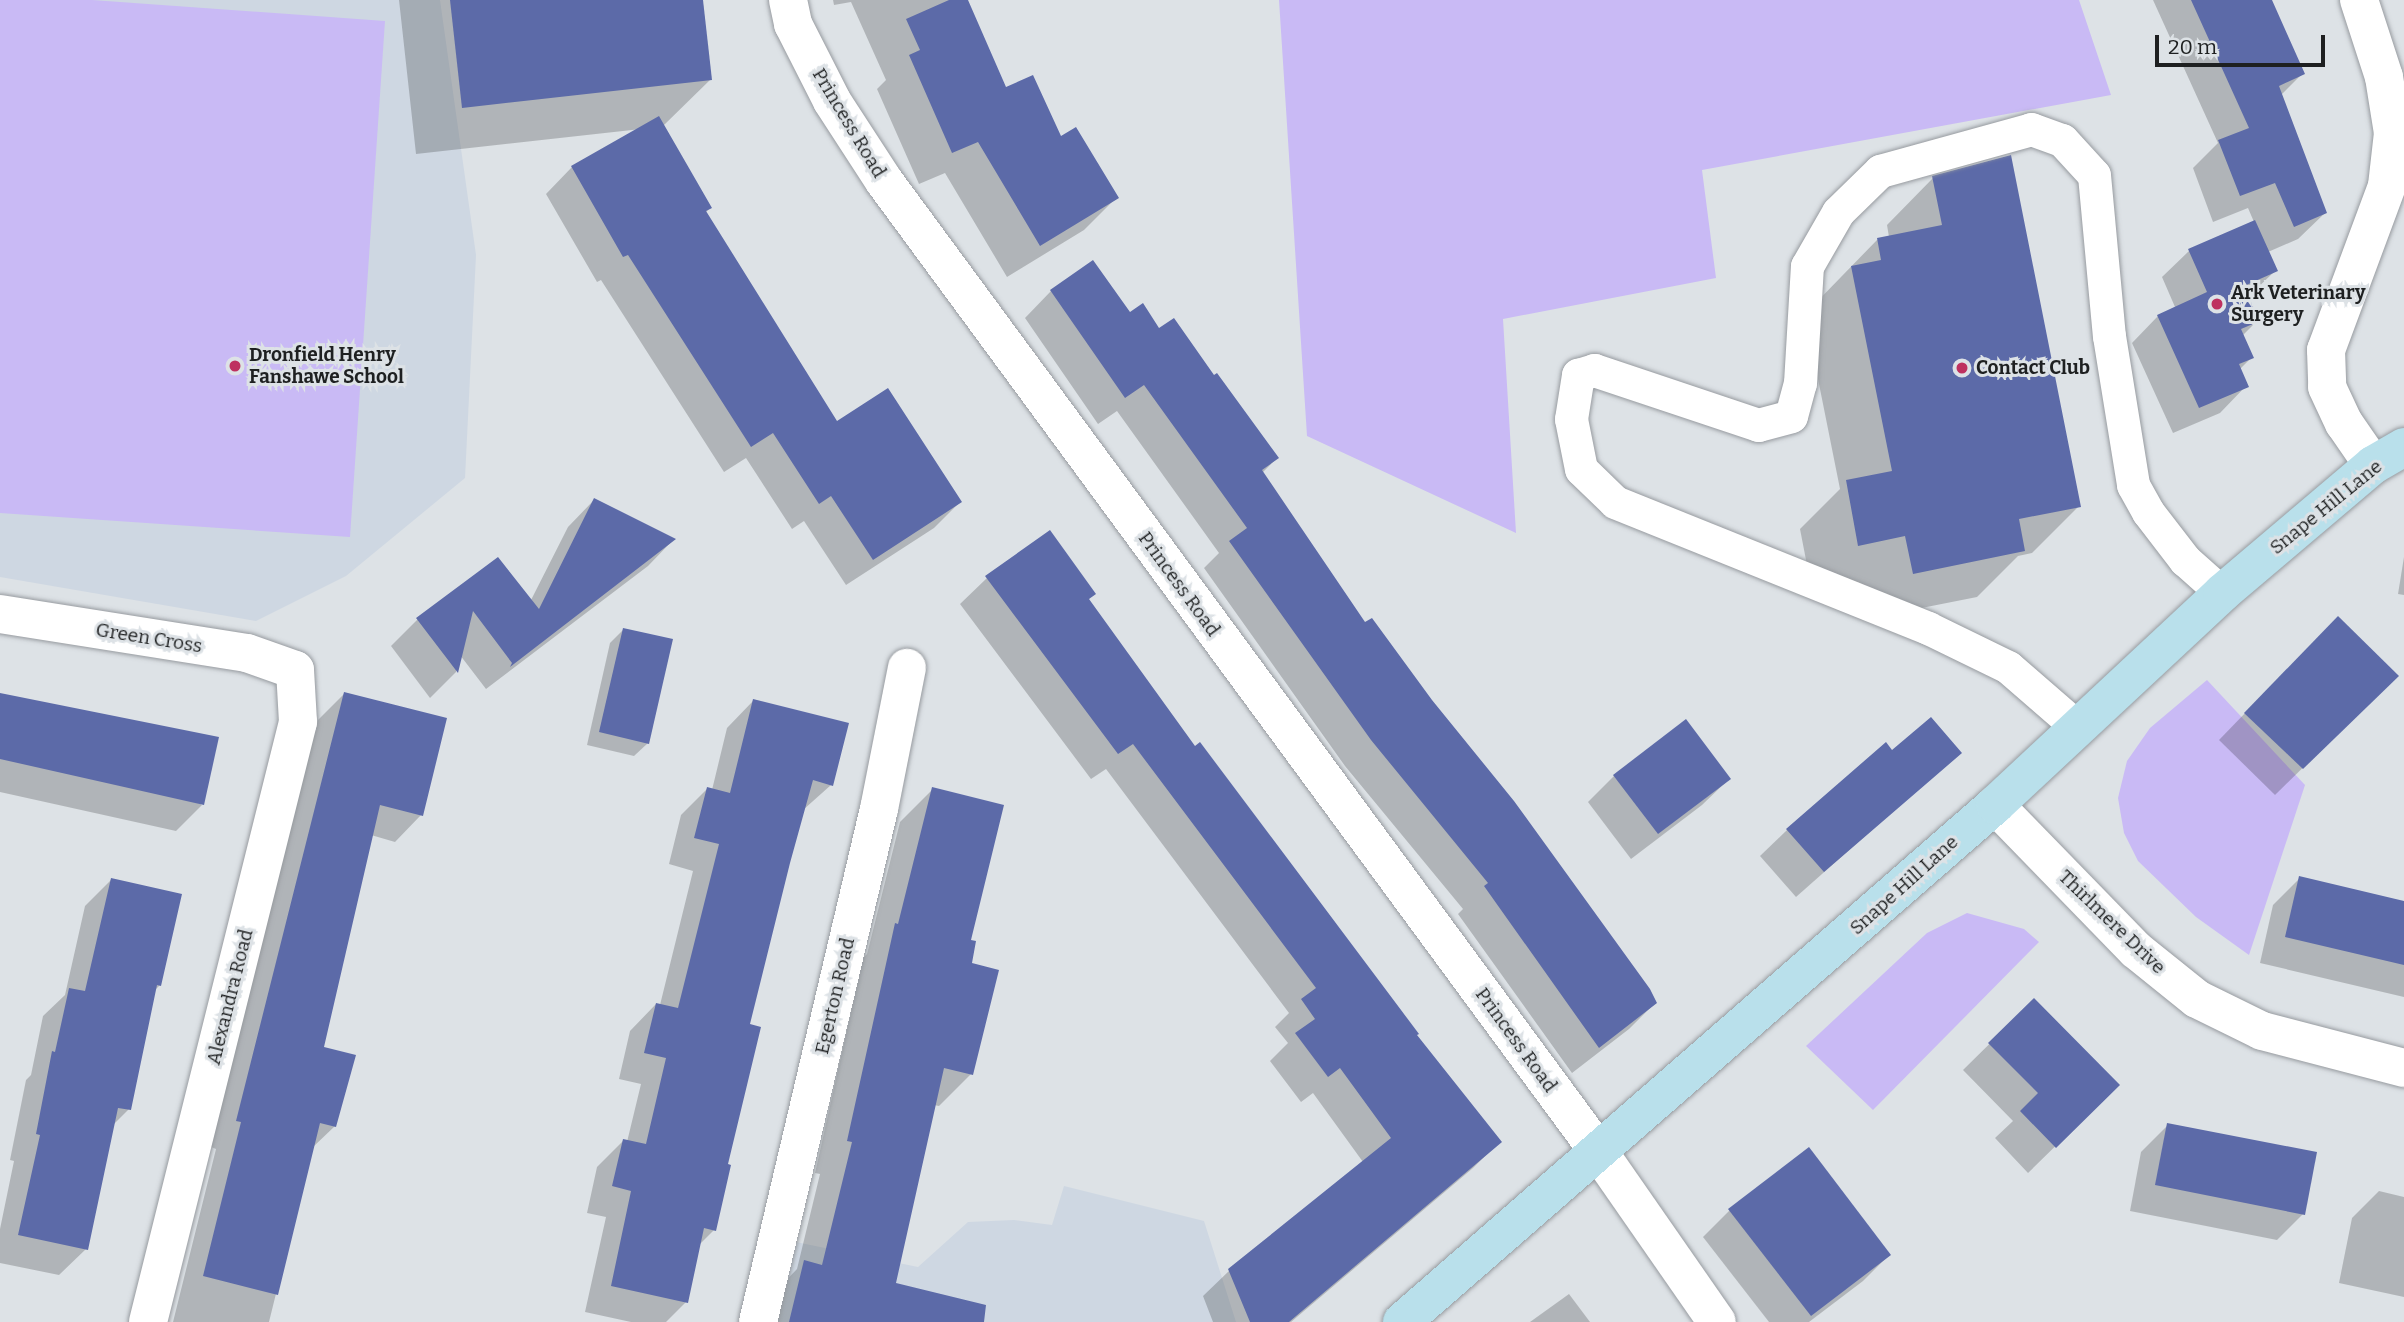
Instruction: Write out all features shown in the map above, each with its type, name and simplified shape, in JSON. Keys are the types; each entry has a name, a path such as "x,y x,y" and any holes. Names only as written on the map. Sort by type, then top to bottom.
{"street":[{"name":"Princess Road","path":"788,0 793,24 832,101 884,181 1598,1151 1717,1322"},
{"path":"2359,0 2384,77 2393,133 2387,186 2326,350 2327,387 2343,422 2388,456"},
{"name":"Snape Hill Lane","path":"1402,1322 1994,805 2222,593 2388,456"},
{"name":"Green Cross","path":"0,614 247,653 295,670"},
{"name":"Egerton Road","path":"758,1322 879,809 907,668"},
{"name":"Alexandra Road","path":"148,1322 298,722 295,670"},
{"name":"Thirlmere Drive","path":"1994,805 2136,950 2197,999 2262,1031 2404,1068"}],"lane":[{"path":"2077,726 2008,667 1962,645 1615,502 1581,469 1571,419 1578,375 1594,370 1758,425 1790,416 1800,383 1807,266 1838,212 1880,171 2031,129 2062,140 2094,175 2109,336 2133,485 2148,512 2185,560 2222,593"}],"shaded area":[{"name":"Dronfield Henry Fanshawe School","path":"0,0 440,0 476,255 465,478 346,576 256,621 0,577"},
{"name":"Dronfield Henry Fanshawe School","path":"0,0 92,0 385,21 350,537 0,513"},
{"path":"1279,0 2079,0 2111,95 1702,170 1716,278 1503,319 1516,533 1307,436"},
{"path":"2207,680 2305,785 2249,955 2196,917 2138,861 2124,833 2118,798 2127,761 2150,728"},
{"path":"1967,913 2024,929 2039,942 1873,1110 1806,1046 1927,933"},
{"path":"1064,1186 1204,1221 1236,1322 773,1322 791,1241 918,1267 968,1222 1014,1220 1052,1225"}],"building":[{"path":"450,0 703,0 712,80 462,108"},
{"path":"949,0 968,0 1006,87 1033,75 1061,136 1076,127 1119,198 1040,246 978,142 952,153 909,55 920,50 906,19"},
{"path":"2191,0 2272,0 2305,74 2279,86 2327,213 2294,227 2275,183 2240,196 2218,140 2249,128"},
{"path":"659,116 712,208 706,211 837,421 888,388 962,502 873,560 831,496 819,504 773,433 751,447 628,255 623,257 571,166"},
{"name":"Contact Club","path":"2011,155 2081,507 2019,519 2025,551 1913,574 1905,536 1858,546 1846,480 1892,471 1851,266 1881,260 1877,238 1942,225 1932,176"},
{"name":"Ark Veterinary Surgery","path":"2255,220 2278,271 2244,286 2260,321 2241,329 2254,358 2239,364 2249,387 2199,408 2157,315 2207,292 2188,249"},
{"path":"1093,260 1130,312 1143,303 1159,328 1174,318 1214,375 1217,373 1279,458 1262,470 1365,622 1372,618 1432,700 1514,801 1650,989 1657,1003 1599,1048 1484,886 1488,883 1371,740 1229,541 1247,528 1144,385 1125,398 1050,290"},
{"path":"594,498 676,539 510,667 512,663 473,611 458,673 416,618 498,557 539,609"},
{"path":"1050,530 1096,594 1089,599 1195,746 1200,742 1419,1034 1417,1035 1502,1142 1289,1322 1250,1322 1228,1269 1391,1138 1340,1068 1328,1077 1295,1033 1315,1019 1301,999 1316,988 1133,744 1118,754 985,576"},
{"path":"2338,616 2399,676 2303,769 2244,713"},
{"path":"623,628 673,639 649,744 599,732"},
{"path":"344,692 447,718 423,816 380,805 324,1047 356,1055 336,1127 320,1123 278,1295 203,1276 241,1122 236,1121"},
{"path":"0,693 219,737 204,805 0,759"},
{"path":"753,699 849,723 833,786 813,780 750,1024 761,1027 728,1164 731,1165 716,1231 704,1228 688,1303 611,1286 631,1191 612,1186 623,1139 646,1144 666,1058 644,1053 656,1003 678,1008 719,844 694,838 707,787 730,793"},
{"path":"1931,717 1962,753 1824,872 1786,829 1886,742 1892,750"},
{"path":"1686,719 1731,779 1658,834 1613,775"},
{"path":"932,787 1004,805 971,940 976,941 972,963 999,970 973,1075 944,1068 896,1283 986,1305 984,1322 789,1322 804,1260 822,1265 852,1142 847,1141 895,923 898,924"},
{"path":"2299,876 2404,901 2404,965 2285,937"},
{"path":"111,878 182,894 161,986 157,985 131,1110 118,1108 88,1250 18,1235 40,1135 36,1134 52,1051 55,1052 69,988 85,991"},
{"path":"2034,998 2120,1085 2056,1148 2020,1111 2038,1093 1988,1043"},
{"path":"2167,1123 2317,1152 2305,1215 2155,1185"},
{"path":"1809,1147 1891,1255 1811,1316 1728,1209"}],"place":[{"name":"Ark Veterinary Surgery","path":"2217,304"},
{"name":"Dronfield Henry Fanshawe School","path":"235,366"},
{"name":"Contact Club","path":"1962,368"}]}
